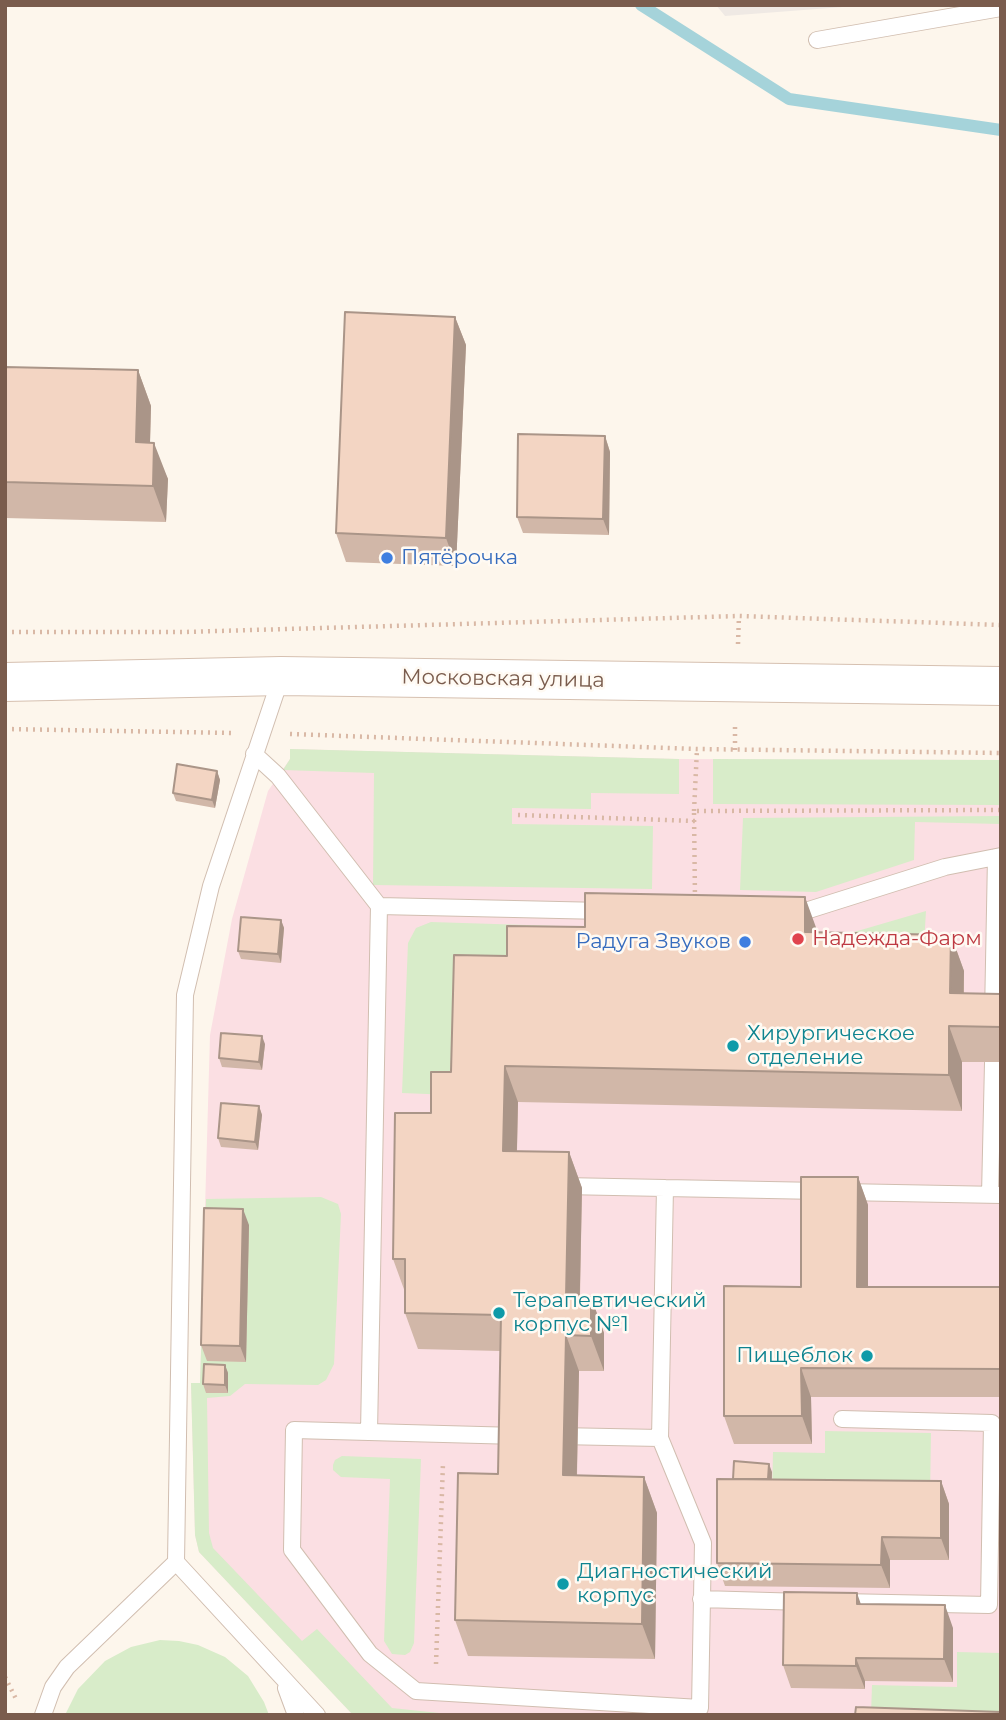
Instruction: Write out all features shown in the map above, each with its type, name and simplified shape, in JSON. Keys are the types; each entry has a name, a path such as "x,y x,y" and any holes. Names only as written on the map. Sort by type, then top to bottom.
{"main road":[{"name":"Московская улица","path":"5,682 281,676 1001,686"}],"lane":[{"path":"817,40 1001,8"},
{"path":"281,676 211,886 185,995 176,1562 317,1715"},
{"path":"254,754 278,776 379,906 369,1432"},
{"path":"771,914 796,915 945,867 998,857 993,1030"},
{"path":"379,906 627,911"},
{"path":"551,1185 995,1195 993,1063"},
{"path":"660,1438 295,1430 292,1550 370,1654 416,1690 699,1711 703,1543 660,1438 665,1188"},
{"path":"842,1419 992,1423 995,1497 989,1622"},
{"path":"43,1715 53,1687 67,1667 176,1562"},
{"path":"701,1600 989,1605"},
{"path":"268,1662 288,1692 296,1715"}],"path":[{"path":"5,632 183,632 739,616 1001,625"},
{"path":"5,729 262,733 697,749 1001,753"},
{"path":"695,912 694,811 697,749"},
{"path":"694,811 1001,810"},
{"path":"519,815 695,821"},
{"path":"435,1692 444,1434"},
{"path":"5,1677 18,1702"}],"shaded area":[{"path":"716,5 869,5 725,16"},
{"path":"290,749 679,759 1001,760 1001,1715 353,1715 199,1552 195,1535 191,1383 200,1383 210,1035 232,919 268,791 290,759"}],"green space":[{"path":"290,749 679,759 679,794 591,793 591,809 512,808 512,824 653,826 652,889 373,885 374,773 283,770 290,759"},
{"path":"713,759 1001,760 1001,805 713,804"},
{"path":"1001,816 1001,824 915,822 914,860 816,892 740,890 743,818"},
{"path":"926,911 923,960 830,939"},
{"path":"431,922 590,927 452,1095 402,1093 408,943 416,928"},
{"path":"321,1197 338,1204 341,1214 334,1364 326,1380 318,1385 245,1384 230,1396 207,1398 209,1533 213,1548 302,1641 317,1629 392,1708 458,1715 353,1715 199,1552 195,1535 191,1383 200,1383 206,1199"},
{"path":"825,1431 931,1433 930,1498 772,1495 773,1452 825,1453"},
{"path":"342,1456 421,1459 414,1643 410,1652 405,1655 392,1654 384,1641 390,1479 341,1477 333,1470 333,1465 335,1460"},
{"path":"160,1640 198,1645 225,1657 248,1676 269,1715 65,1715 78,1689 105,1661 131,1647"},
{"path":"957,1652 1001,1653 1001,1715 871,1715 872,1685 957,1687"}],"building":[{"path":"345,312 455,317 446,538 336,533"},
{"path":"5,367 138,370 136,442 154,443 153,486 5,482"},
{"path":"518,434 605,436 603,519 517,517"},
{"path":"177,764 217,771 212,800 173,793"},
{"path":"585,893 805,897 805,932 951,935 950,993 1001,994 1001,1027 949,1026 949,1075 505,1066 503,1151 569,1152 566,1297 591,1297 591,1336 566,1335 563,1475 644,1477 642,1624 455,1620 458,1473 498,1474 501,1315 405,1313 405,1259 393,1259 395,1113 431,1113 431,1072 451,1072 454,955 507,956 507,926 585,927"},
{"path":"241,917 281,920 278,954 238,951"},
{"path":"221,1033 262,1036 259,1062 219,1058"},
{"path":"221,1103 259,1106 255,1142 218,1138"},
{"name":"Пищеблок","path":"801,1177 858,1177 857,1287 1001,1287 1001,1369 801,1368 802,1416 724,1416 724,1286 801,1287"},
{"path":"204,1208 243,1209 240,1346 201,1345"},
{"path":"204,1364 225,1365 225,1385 203,1384"},
{"path":"734,1461 769,1464 768,1479 733,1479"},
{"path":"717,1479 941,1481 941,1538 882,1537 881,1565 717,1563"},
{"path":"784,1592 857,1593 857,1604 945,1605 944,1659 856,1658 856,1666 783,1665"},
{"path":"856,1707 1001,1712 1001,1715 855,1715"}],"waterway":[{"path":"641,5 789,99 1001,130"}],"place":[{"name":"Пятёрочка","path":"387,558"},
{"name":"Надежда-Фарм","path":"798,939"},
{"name":"Радуга Звуков","path":"745,942"},
{"name":"Хирургическое отделение","path":"733,1046"},
{"name":"Терапевтический корпус №1","path":"499,1313"},
{"name":"Пищеблок","path":"867,1356"},
{"name":"Диагностический корпус","path":"563,1584"}]}
